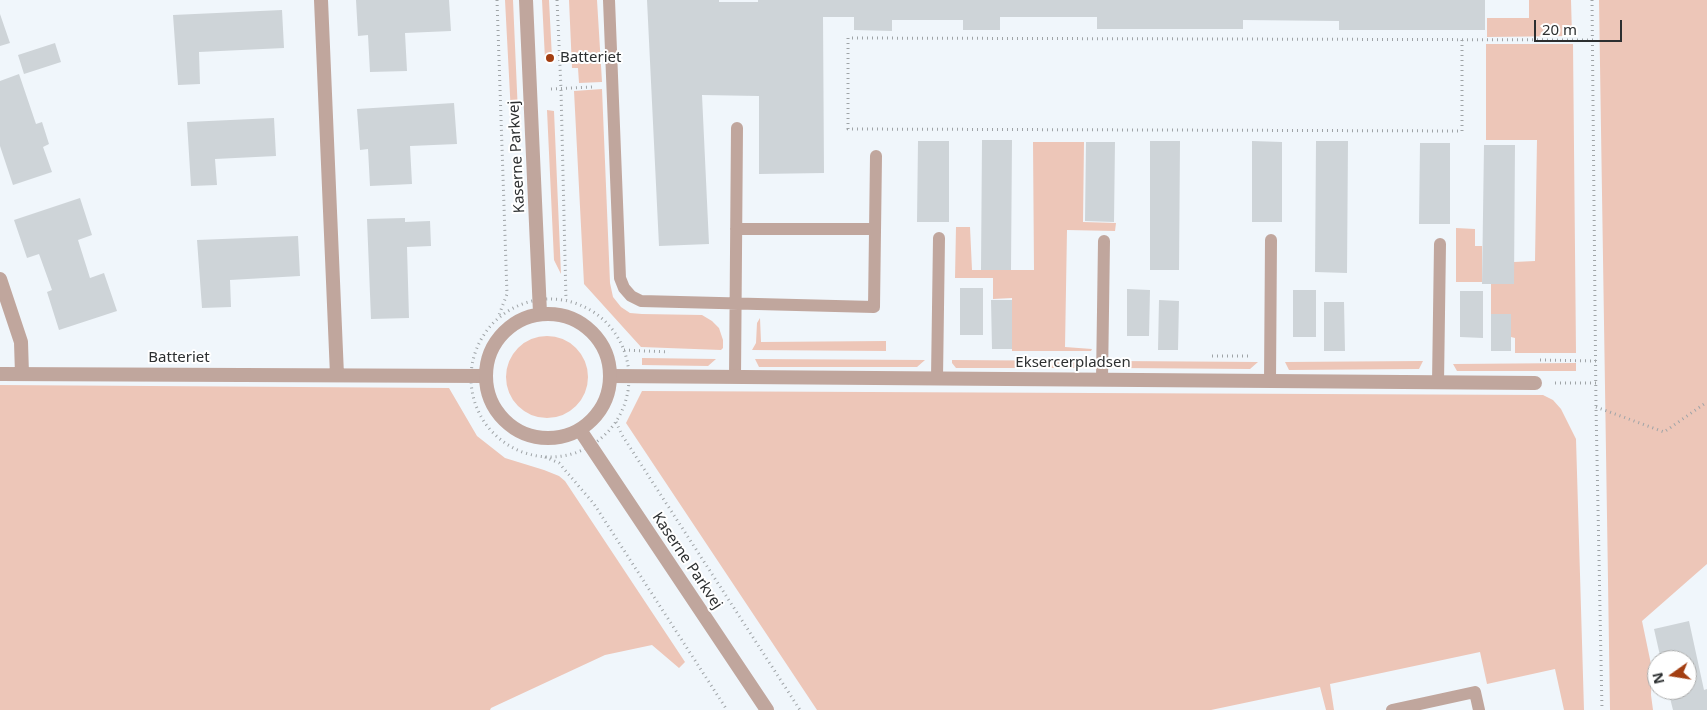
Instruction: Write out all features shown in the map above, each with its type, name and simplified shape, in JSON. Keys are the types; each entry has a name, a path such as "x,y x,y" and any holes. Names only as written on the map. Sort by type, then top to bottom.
{"street":[{"path":"321,0 336,375"},
{"name":"Kaserne Parkvej","path":"526,0 540,313"},
{"path":"0,279 22,342 22,374"},
{"path":"540,313 561,314 581,322 597,336 607,355 611,376 607,397 596,416 580,430 562,437 544,438 525,434 517,430 509,425 496,411 488,394 486,376 488,358 496,341 508,328 522,318 540,313"},
{"name":"Batteriet","path":"0,374 486,376"},
{"name":"Eksercerpladsen","path":"611,376 1535,383"},
{"name":"Kaserne Parkvej","path":"580,430 767,710"}],"lane":[{"path":"609,0 620,278 624,288 631,296 641,301 874,307 876,156"},
{"path":"734,377 737,128"},
{"path":"736,230 875,229"},
{"path":"937,378 939,238"},
{"path":"1270,381 1271,240"},
{"path":"1102,380 1104,241"},
{"path":"1438,383 1440,244"},
{"path":"1392,710 1475,692 1479,710"}],"path":[{"path":"497,0 507,294 499,317"},
{"path":"557,0 562,89 566,300"},
{"path":"1592,0 1596,406 1602,710"},
{"path":"1462,40 1462,131 848,129 848,38 1593,40"},
{"path":"530,90 613,86"},
{"path":"544,457 569,455 591,446 605,435 616,422 624,408 628,392 629,376 624,350 617,335 596,312 566,300 540,299 518,305 499,317 484,333 475,354 471,376 474,399 484,421 500,439 521,451 559,462 594,504 727,710"},
{"path":"1535,383 1596,384"},
{"path":"1596,406 1664,432 1707,402"},
{"path":"616,422 622,435 800,710"}],"shaded area":[{"path":"505,0 513,0 518,113 511,114"},
{"path":"542,0 549,0 552,58 545,59"},
{"path":"569,0 597,0 602,82 579,83 578,68 572,68"},
{"path":"1529,0 1571,0 1572,36 1487,37 1487,18 1529,18"},
{"path":"1599,0 1707,0 1707,564 1642,621 1648,650 1647,700 1652,700 1653,710 1610,710"},
{"path":"1486,44 1573,44 1576,353 1515,353 1515,338 1511,337 1511,315 1491,314 1491,284 1514,284 1514,262 1535,261 1537,140 1486,140"},
{"path":"602,89 610,283 613,297 621,307 630,313 702,315 719,328 723,340 723,348 721,350 641,347 584,284 574,91"},
{"path":"547,110 554,111 561,274 554,260"},
{"path":"1033,142 1084,142 1083,222 1116,223 1115,231 1067,230 1065,347 1092,349 1091,351 1012,351 1012,298 993,299 993,278 955,278 956,227 970,227 972,270 1034,270"},
{"path":"1456,228 1475,229 1475,246 1482,246 1482,282 1456,282"},
{"path":"760,318 761,342 886,341 886,351 752,350 756,343 757,323"},
{"path":"539,336 555,336 570,343 581,354 588,369 585,393 576,406 555,418 539,418 524,411 513,400 506,385 506,369 513,354 524,343"},
{"path":"642,358 716,359 708,366 642,365"},
{"path":"755,359 925,360 917,367 759,367"},
{"path":"952,360 1091,361 1086,368 956,368"},
{"path":"1117,361 1258,362 1250,369 1121,368"},
{"path":"1423,361 1419,369 1289,370 1285,362"},
{"path":"1576,363 1576,371 1457,371 1453,364"},
{"path":"0,385 449,388 477,436 505,458 544,470 559,476 565,481 685,662 679,668 652,645 605,655 490,710 0,710"},
{"path":"642,391 1543,395 1553,400 1561,409 1576,439 1584,710 1564,710 1555,669 1487,684 1480,652 1330,684 1334,710 1326,710 1320,687 1211,710 817,710 626,423"}],"building":[{"path":"356,0 449,0 451,31 405,33 407,71 370,72 368,35 358,36"},
{"path":"647,0 758,2 758,0 1485,0 1485,30 1339,30 1339,21 1243,20 1243,29 1097,29 1097,17 1000,17 1000,30 963,30 963,20 892,20 892,31 854,30 854,17 823,17 824,173 759,174 759,96 702,95 709,244 659,246"},
{"path":"282,10 284,48 199,52 200,84 178,85 173,15"},
{"path":"0,14 10,43 0,46"},
{"path":"55,43 61,62 24,74 18,55"},
{"path":"19,74 36,124 42,122 49,144 43,147 52,172 13,185 0,146 0,81"},
{"path":"454,103 457,144 410,146 412,184 370,186 368,149 360,150 357,109"},
{"path":"274,118 276,156 215,159 217,185 191,186 187,122"},
{"path":"982,140 1012,140 1011,270 981,270"},
{"path":"918,141 949,141 949,222 917,222"},
{"path":"1150,141 1180,141 1179,270 1150,270"},
{"path":"1252,141 1282,142 1282,222 1252,222"},
{"path":"1316,141 1348,141 1347,273 1315,272"},
{"path":"1086,142 1115,142 1114,222 1085,221"},
{"path":"1420,143 1450,143 1450,224 1419,224"},
{"path":"1484,145 1515,145 1514,284 1482,284"},
{"path":"80,198 92,235 78,240 90,278 104,273 117,311 59,330 47,292 52,290 39,254 27,258 14,220"},
{"path":"405,218 405,222 430,221 431,246 407,247 409,318 371,319 367,219"},
{"path":"298,236 300,276 230,280 231,307 202,308 197,240"},
{"path":"960,288 983,288 983,335 960,335"},
{"path":"1127,289 1150,290 1149,336 1127,336"},
{"path":"1293,290 1316,290 1316,337 1293,337"},
{"path":"1460,291 1483,291 1483,338 1460,337"},
{"path":"991,300 1012,300 1012,349 992,349"},
{"path":"1159,300 1179,301 1178,350 1158,350"},
{"path":"1324,302 1344,302 1345,351 1324,351"},
{"path":"1491,314 1511,314 1511,351 1491,351"},
{"path":"1689,621 1695,650 1659,650 1654,629"},
{"path":"1697,658 1704,690 1707,689 1707,710 1673,710 1670,700 1697,700"}],"place":[{"name":"Batteriet","path":"550,58"}]}
